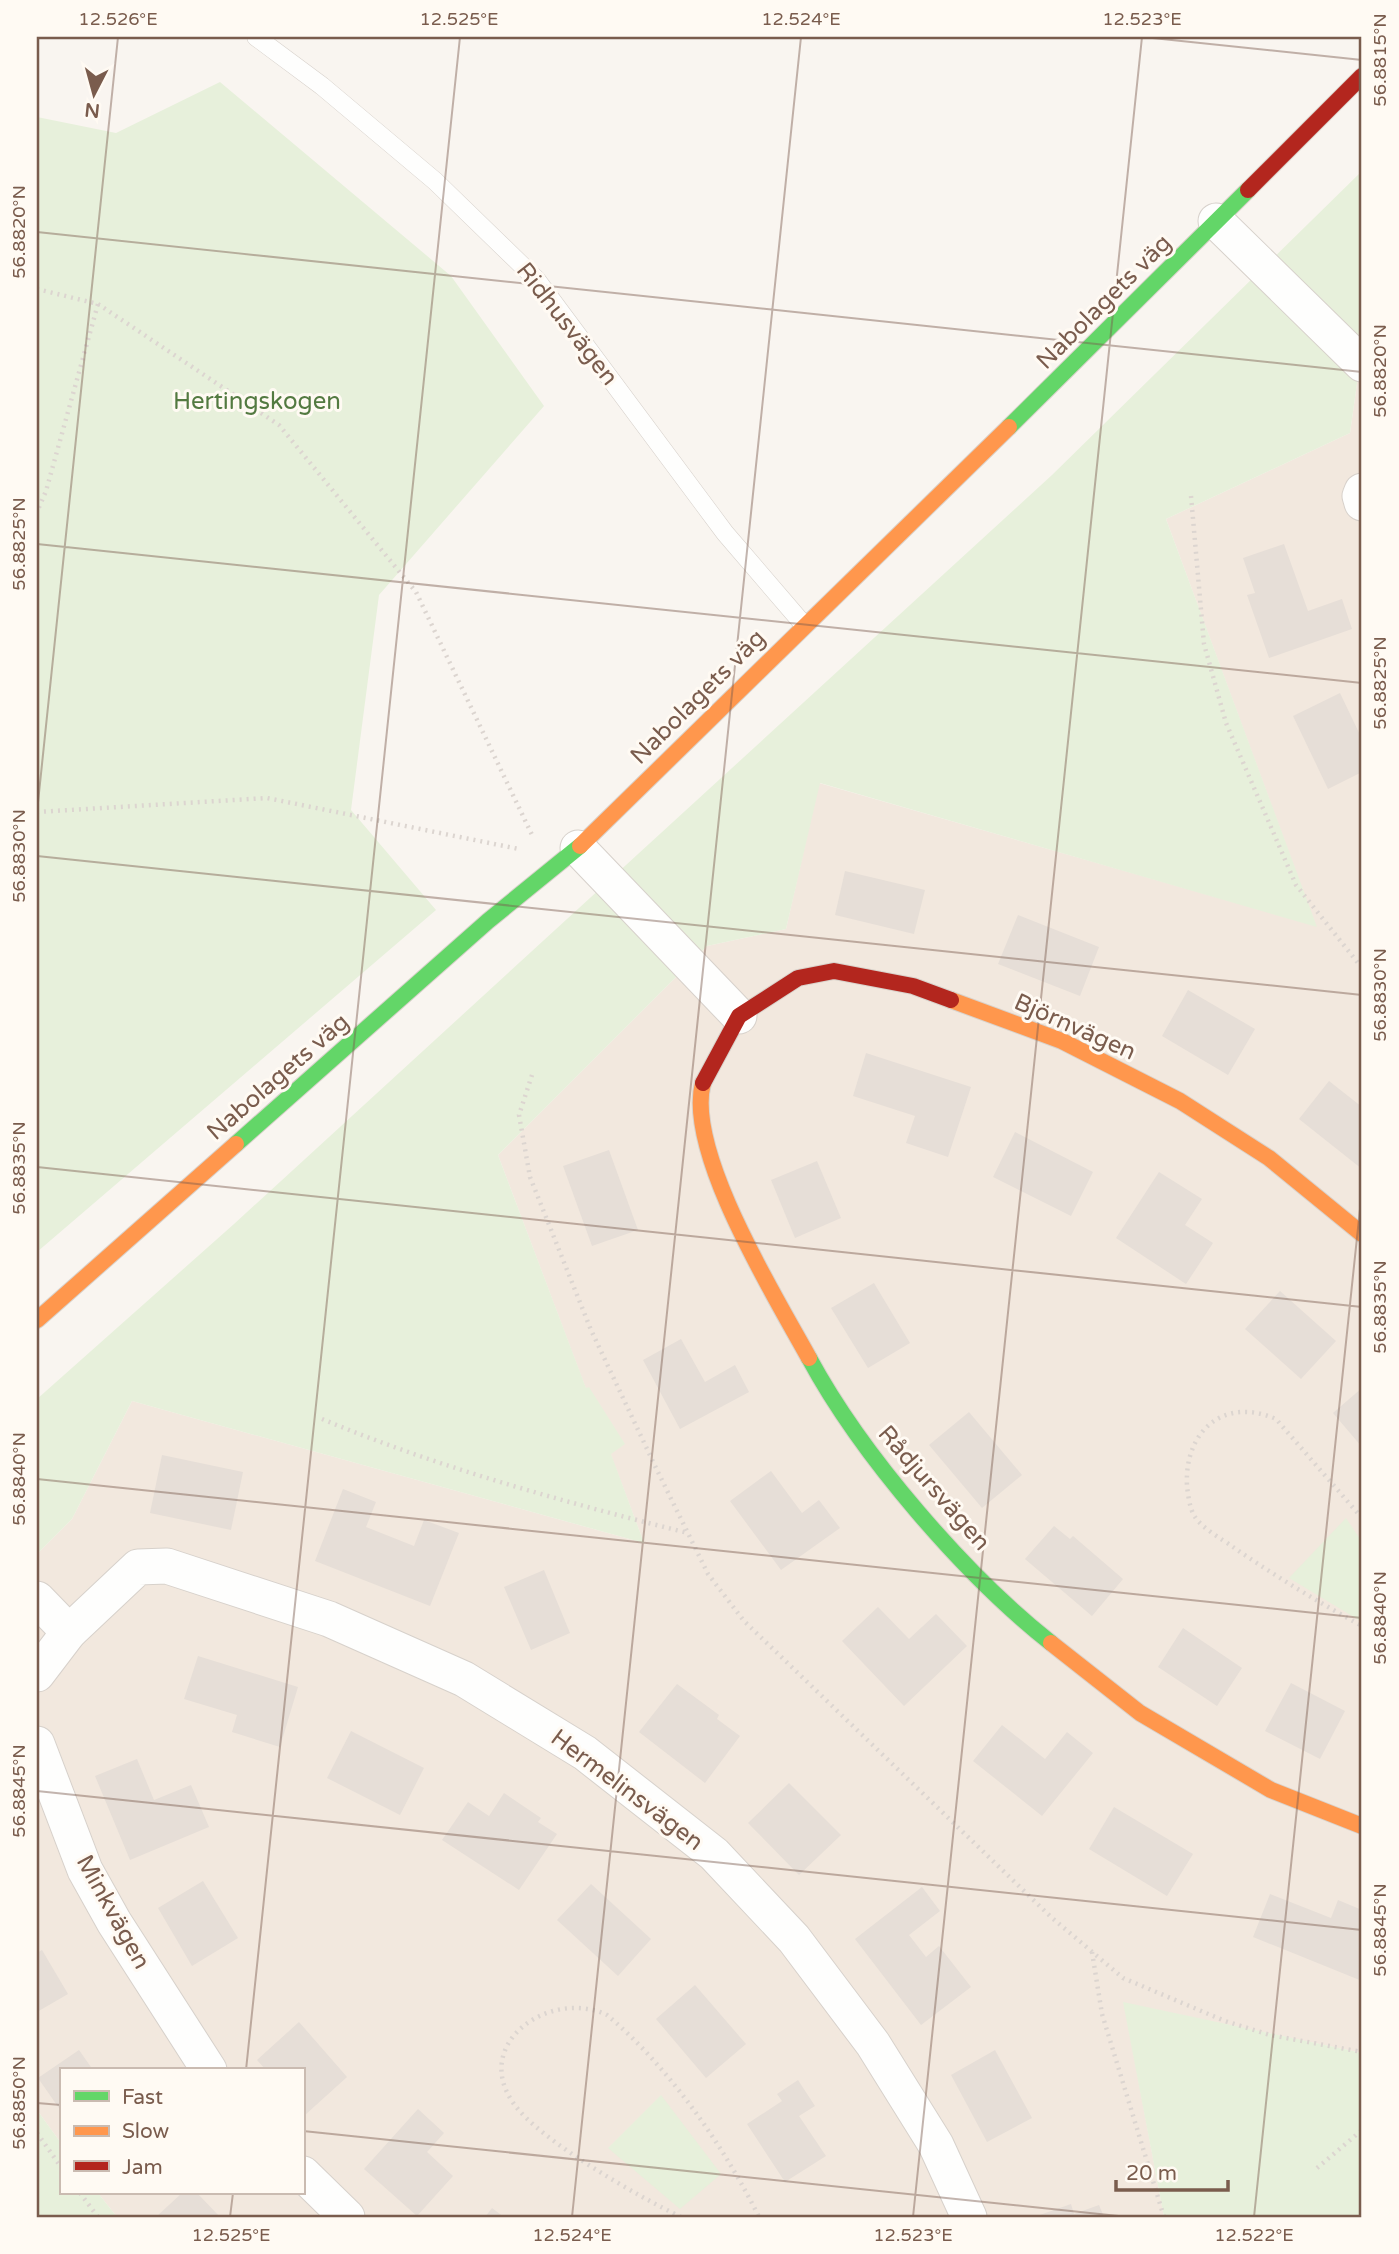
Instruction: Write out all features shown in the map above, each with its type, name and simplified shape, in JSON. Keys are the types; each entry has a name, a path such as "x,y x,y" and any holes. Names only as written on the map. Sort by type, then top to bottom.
{"street":[{"name":"Nabolagets väg","path":"37,1320 488,921 578,848 1125,315 1362,76"},
{"path":"1216,222 1362,364"},
{"path":"1362,491 1362,503"},
{"path":"578,848 739,1016"},
{"name":"Björnvägen","path":"739,1016 798,978 834,971 913,986 1062,1041 1180,1101 1269,1158 1362,1234"},
{"name":"Rådjursvägen","path":"739,1016 702,1085 699,1116 711,1165 766,1279 832,1401 916,1509 1018,1616 1140,1713 1270,1790 1362,1826"},
{"name":"Hermelinsvägen","path":"69,1632 138,1567 167,1566 329,1619 464,1679 585,1753 714,1854 794,1939 873,2044 936,2145 968,2217"},
{"path":"37,1599 69,1632 37,1674"},
{"name":"Minkvägen","path":"37,1744 85,1870 114,1922 208,2068"},
{"path":"304,2175 347,2217"}],"lane":[{"name":"Ridhusvägen","path":"256,37 322,86 435,181 536,279 725,533 804,625"}],"path":[{"path":"37,289 98,304 279,425 416,592 541,853"},
{"path":"37,512 46,491 98,304"},
{"path":"1191,496 1204,644 1226,723 1296,884 1362,968"},
{"path":"37,812 267,797 541,853 578,848"},
{"path":"532,1075 519,1115 530,1177 590,1330 708,1574 744,1621 1051,1917 1124,1978 1226,2021 1270,2035 1362,2052"},
{"path":"1362,1518 1276,1419 1259,1411 1242,1410 1218,1417 1190,1449 1188,1493 1195,1517 1221,1539 1296,1590 1362,1626"},
{"path":"322,1419 419,1457 598,1510 688,1533"},
{"path":"1091,1951 1102,2014 1164,2217"},
{"path":"681,2217 617,2183 527,2120 513,2103 504,2079 503,2057 509,2040 521,2027 546,2013 566,2007 594,2009 607,2015 697,2115 721,2148 759,2217"},
{"path":"1318,2168 1362,2130"},
{"path":"37,2133 60,2166"},
{"path":"81,2194 98,2217"}],"shaded area":[{"path":"1362,348 1362,2053 1124,2003 1164,2217 117,2217 99,2194 304,2194 304,2068 60,2068 60,2142 37,2110 37,1554 72,1519 132,1401 644,1543 498,1155 707,946 786,929 819,783 1316,926 1166,519 1350,433"}],"green space":[{"name":"Hertingskogen","path":"220,82 451,276 544,406 379,595 351,810 436,910 37,1252 37,117 116,133"},
{"path":"1362,171 1362,348 1350,433 1166,519 1317,927 820,783 786,929 707,946 498,1155 586,1388 589,1387 625,1444 611,1454 644,1543 132,1401 72,1519 37,1554 37,1399 234,1224 1052,475"},
{"path":"1346,1518 1362,1542 1362,1622 1289,1578"},
{"path":"1123,2002 1362,2053 1362,2217 1164,2217"},
{"path":"661,2095 721,2174 680,2209 608,2148"},
{"path":"37,2110 60,2142 60,2194 99,2194 117,2217 37,2217"}],"building":[{"path":"1284,544 1308,611 1342,599 1352,629 1269,658 1247,595 1255,593 1243,558"},
{"path":"1340,693 1362,739 1362,772 1328,789 1293,716"},
{"path":"845,871 925,890 914,934 835,915"},
{"path":"1018,915 1099,947 1080,996 998,964"},
{"path":"1188,990 1255,1029 1228,1075 1162,1036"},
{"path":"866,1053 971,1087 948,1157 906,1143 915,1116 853,1096"},
{"path":"1329,1081 1362,1107 1362,1169 1299,1119"},
{"path":"1015,1132 1093,1172 1071,1216 993,1177"},
{"path":"609,1150 638,1230 592,1246 563,1166"},
{"path":"817,1161 841,1218 795,1238 771,1180"},
{"path":"1159,1172 1202,1199 1185,1225 1213,1243 1186,1284 1116,1238"},
{"path":"874,1283 910,1343 868,1368 831,1308"},
{"path":"1280,1291 1336,1341 1301,1379 1245,1329"},
{"path":"681,1339 705,1382 735,1365 749,1392 680,1429 643,1360"},
{"path":"1362,1388 1362,1447 1333,1413"},
{"path":"969,1412 1022,1475 982,1508 929,1445"},
{"path":"162,1455 243,1472 231,1530 150,1513"},
{"path":"771,1471 802,1513 819,1500 840,1528 781,1570 730,1501"},
{"path":"343,1489 376,1502 366,1527 414,1546 424,1520 459,1533 430,1606 315,1561"},
{"path":"1054,1526 1070,1539 1073,1536 1123,1579 1092,1616 1025,1559"},
{"path":"544,1570 570,1633 531,1650 504,1587"},
{"path":"878,1607 909,1639 936,1614 967,1646 904,1706 842,1641"},
{"path":"1183,1628 1242,1668 1217,1706 1158,1667"},
{"path":"198,1656 298,1687 280,1747 232,1732 237,1715 184,1699"},
{"path":"1291,1683 1345,1711 1320,1759 1265,1731"},
{"path":"677,1684 719,1715 717,1719 740,1736 705,1783 639,1732"},
{"path":"1002,1725 1045,1759 1067,1732 1093,1753 1042,1816 973,1761"},
{"path":"351,1731 424,1768 400,1815 327,1778"},
{"path":"137,1759 154,1800 191,1785 209,1827 130,1860 95,1776"},
{"path":"789,1783 841,1835 799,1875 748,1823"},
{"path":"504,1793 541,1818 538,1822 557,1834 519,1890 442,1840 468,1802 489,1816"},
{"path":"1114,1807 1193,1854 1167,1896 1089,1849"},
{"path":"203,1881 238,1938 192,1966 158,1908"},
{"path":"591,1884 651,1939 618,1976 557,1920"},
{"path":"922,1887 940,1911 909,1935 926,1957 939,1946 971,1987 921,2025 855,1939"},
{"path":"1270,1894 1331,1918 1338,1900 1362,1910 1362,1981 1253,1937"},
{"path":"42,1950 68,1994 37,2012 37,1953"},
{"path":"695,1985 746,2044 706,2078 656,2019"},
{"path":"299,2022 347,2077 305,2115 304,2068 264,2068 257,2060"},
{"path":"79,2050 92,2068 60,2068 60,2110 38,2078"},
{"path":"995,2050 1032,2118 987,2142 951,2075"},
{"path":"798,2080 815,2106 799,2116 826,2156 785,2182 747,2124 782,2101 777,2094"},
{"path":"418,2109 444,2133 427,2152 453,2176 417,2216 364,2169"},
{"path":"181,2194 198,2194 220,2217 156,2217"},
{"path":"1071,2204 1074,2214 1099,2205 1104,2217 1034,2217"},
{"path":"492,2208 504,2217 485,2217"}],"traffic: fast":[{"path":"1009,427 1248,190"},
{"path":"236,1144 488,921 580,846"},
{"path":"809,1358 857,1434 918,1512 984,1584 1051,1643"}],"traffic: slow":[{"path":"580,846 1009,427"},
{"path":"951,1000 1062,1041 1180,1101 1269,1158 1362,1234"},
{"path":"703,1083 701,1112 707,1146 720,1184 736,1223 809,1358"},
{"path":"37,1320 236,1144"},
{"path":"1051,1643 1140,1713 1271,1790 1362,1826"}],"traffic: jam":[{"path":"1248,190 1362,76"},
{"path":"703,1083 739,1016 798,978 834,971 913,986 951,1000"}]}
